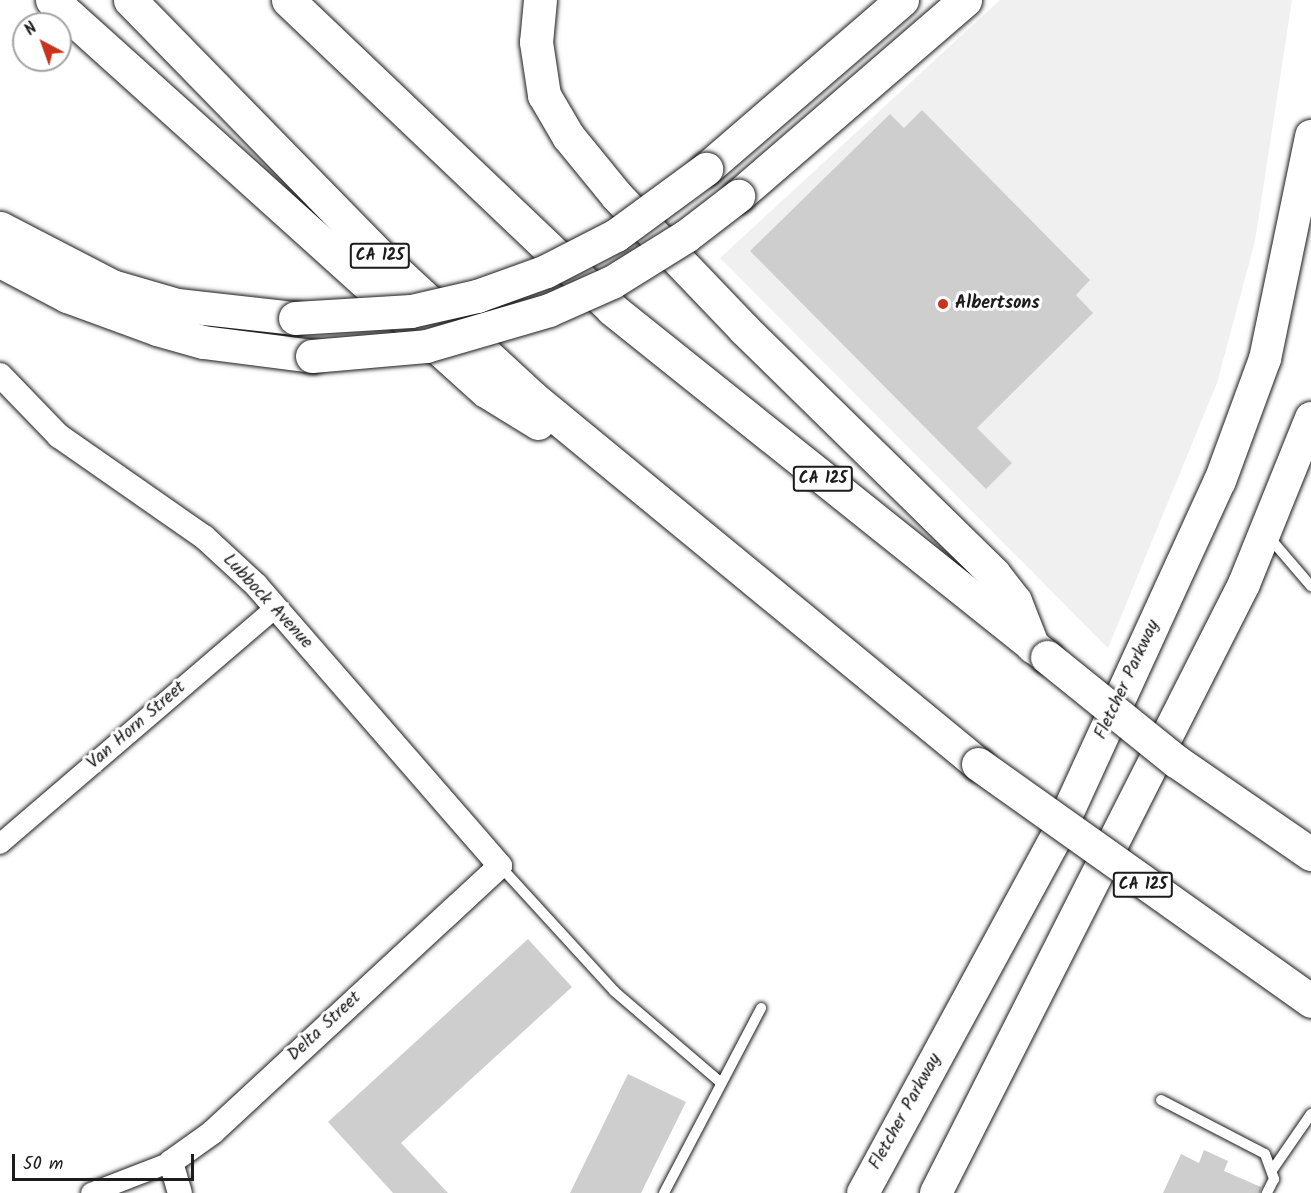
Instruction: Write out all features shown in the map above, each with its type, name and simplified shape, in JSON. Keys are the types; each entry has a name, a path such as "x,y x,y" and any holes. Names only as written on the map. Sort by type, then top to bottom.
{"highway":[{"path":"52,0 486,390 648,493"},
{"name":"CA 125","path":"130,0 388,264 532,397 978,764 1311,1002"},
{"name":"CA 125","path":"288,0 612,309 1176,761 1311,854"},
{"path":"540,0 536,42 544,94 568,136 616,196 744,329 994,574 1015,600 1040,653"},
{"path":"0,228 112,286 177,304 295,318 411,311 477,296 546,272 616,235 706,169 902,0"},
{"path":"0,261 67,296 157,329 203,342 312,356 426,346 549,310 612,282 686,236 738,195 965,0"}],"main road":[{"name":"Fletcher Parkway","path":"863,1193 1059,832 1220,481 1264,359 1311,136"},
{"path":"936,1193 1244,584 1311,418"}],"street":[{"name":"Lubbock Avenue","path":"3,383 59,436 204,537 275,608 500,866"},
{"name":"Van Horn Street","path":"0,844 275,608"},
{"name":"Delta Street","path":"171,1162 213,1132 500,866"},
{"path":"91,1193 171,1162 180,1193"}],"lane":[{"path":"1264,532 1311,586"},
{"path":"500,866 614,991 720,1082"},
{"path":"664,1193 720,1082 761,1008"},
{"path":"1161,1100 1265,1154 1274,1169"},
{"path":"1267,1193 1274,1169 1311,1114"}],"shaded area":[{"path":"1000,0 1292,0 1255,241 1217,383 1108,648 720,258"}],"building":[{"name":"Albertsons","path":"922,110 1090,280 1076,295 1093,313 977,428 1012,463 986,489 750,251 890,114 904,128"},
{"path":"528,939 572,987 401,1143 448,1193 393,1193 328,1122"},
{"path":"628,1074 686,1102 641,1193 570,1193"},
{"path":"1204,1150 1228,1161 1224,1171 1261,1187 1260,1193 1163,1193 1181,1154 1199,1163"}],"place":[{"name":"Albertsons","path":"943,304"}]}
